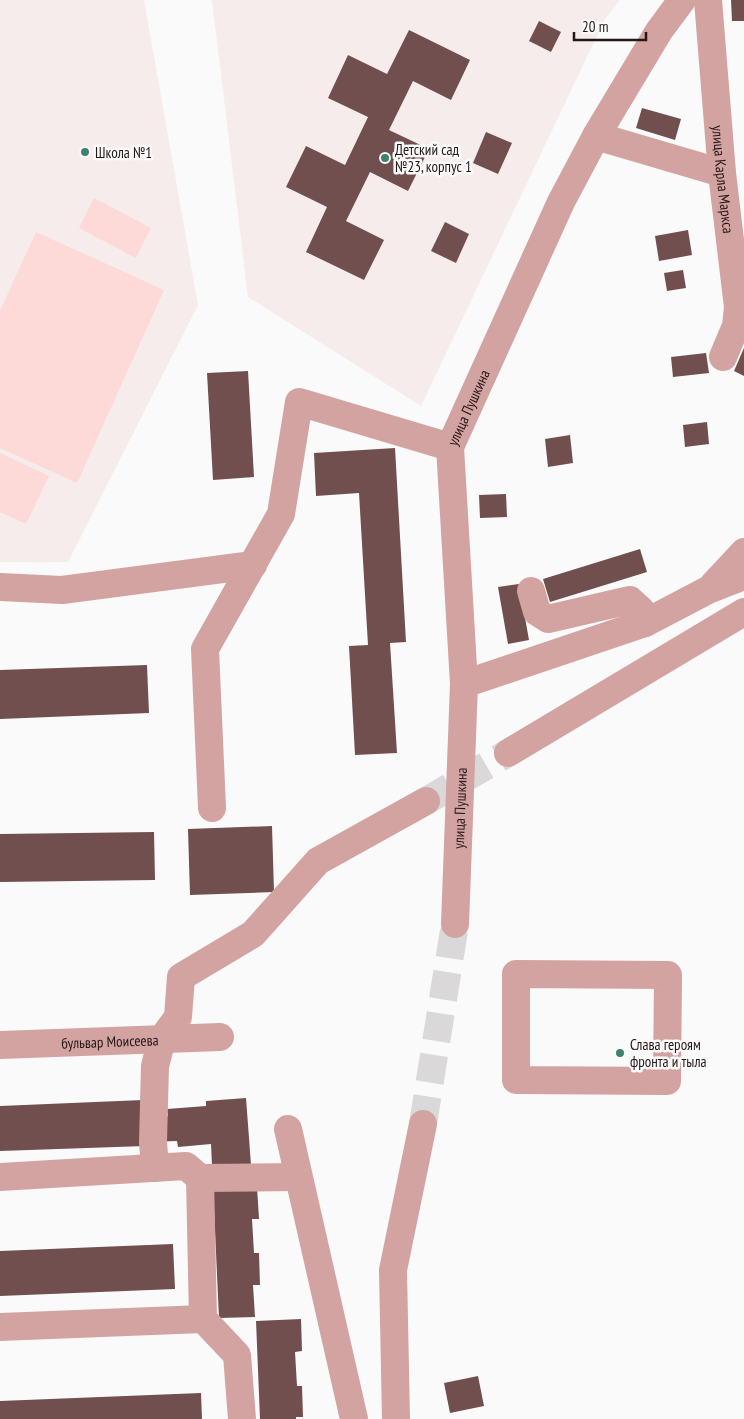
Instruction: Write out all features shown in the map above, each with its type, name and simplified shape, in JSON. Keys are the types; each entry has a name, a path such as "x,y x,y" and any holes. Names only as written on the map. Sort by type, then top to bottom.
{"street":[{"name":"улица Пушкина","path":"455,924 464,684 450,447 561,202 596,136 658,31 682,0"},
{"name":"улица Карла Маркса","path":"708,0 722,173 738,307 736,326 723,357"},
{"path":"596,136 722,173"},
{"path":"212,808 205,649 281,514 299,402 450,447"},
{"path":"708,590 744,552"},
{"path":"0,587 62,590 253,565"},
{"path":"464,684 645,623 708,590 744,576"},
{"path":"531,591 537,612 548,619 630,600 641,610 645,623"},
{"path":"508,753 744,612"},
{"path":"155,1168 153,1142 155,1066 162,1040 178,1017 181,977 253,934 318,861 426,801"},
{"path":"516,974 668,975 667,1081 516,1080 516,974"},
{"name":"бульвар Моисеева","path":"0,1045 220,1037"},
{"path":"366,1419 395,1416 393,1270 423,1124"},
{"path":"288,1129 354,1419"},
{"path":"0,1176 186,1166 200,1178 298,1177"},
{"path":"200,1178 203,1319 237,1355 242,1419"},
{"path":"0,1327 203,1319"}],"shaded area":[{"name":"Школа №1","path":"0,0 144,0 198,305 68,562 0,562"},
{"name":"Детский сад №23, корпус 1","path":"212,0 620,0 605,19 421,406 248,297"},
{"path":"94,198 151,228 136,258 79,228"},
{"path":"36,232 164,290 77,483 0,448 0,311"},
{"path":"0,453 49,476 26,524 0,512"}],"building":[{"path":"731,0 744,0 744,21 732,21"},
{"path":"539,21 561,32 551,52 529,41"},
{"path":"409,30 470,60 451,100 413,81 389,130 429,149 408,191 370,172 346,221 384,240 364,280 306,252 327,207 286,187 306,146 345,165 368,117 328,98 348,55 387,74"},
{"path":"642,108 681,119 675,140 636,128"},
{"path":"486,132 512,143 498,174 473,163"},
{"path":"445,222 469,234 456,263 431,251"},
{"path":"688,230 692,255 659,261 655,236"},
{"path":"683,270 686,288 667,291 664,273"},
{"path":"744,348 744,376 734,371"},
{"path":"706,353 709,373 673,377 671,357"},
{"path":"248,371 254,477 213,480 207,373"},
{"path":"707,422 709,444 685,447 683,425"},
{"path":"570,435 573,463 548,467 545,439"},
{"path":"395,448 406,642 390,643 397,753 355,755 349,646 368,645 359,493 316,496 314,453"},
{"path":"506,494 507,517 480,518 479,495"},
{"path":"640,549 647,572 550,602 543,579"},
{"path":"519,584 529,640 508,644 498,587"},
{"path":"147,665 149,713 0,719 0,670"},
{"path":"272,826 274,892 190,895 188,829"},
{"path":"154,832 155,880 0,882 0,834"},
{"path":"246,1098 251,1165 257,1187 259,1219 252,1219 254,1253 259,1253 260,1285 253,1285 255,1317 219,1318 211,1144 178,1147 177,1141 145,1142 145,1146 0,1151 0,1106 143,1100 144,1118 168,1116 167,1109 206,1106 206,1101"},
{"path":"173,1244 175,1289 0,1296 0,1251"},
{"path":"301,1319 302,1351 295,1352 297,1386 302,1386 303,1417 296,1417 296,1419 260,1419 256,1321"},
{"path":"478,1376 484,1406 450,1413 444,1383"},
{"path":"201,1393 202,1419 0,1419 0,1401"}],"tunnel":[{"path":"426,801 508,753"},
{"path":"423,1124 455,924"}],"place":[{"name":"Школа №1","path":"85,152"},
{"name":"Детский сад №23, корпус 1","path":"385,158"},
{"name":"Слава героям фронта и тыла","path":"620,1053"}]}
